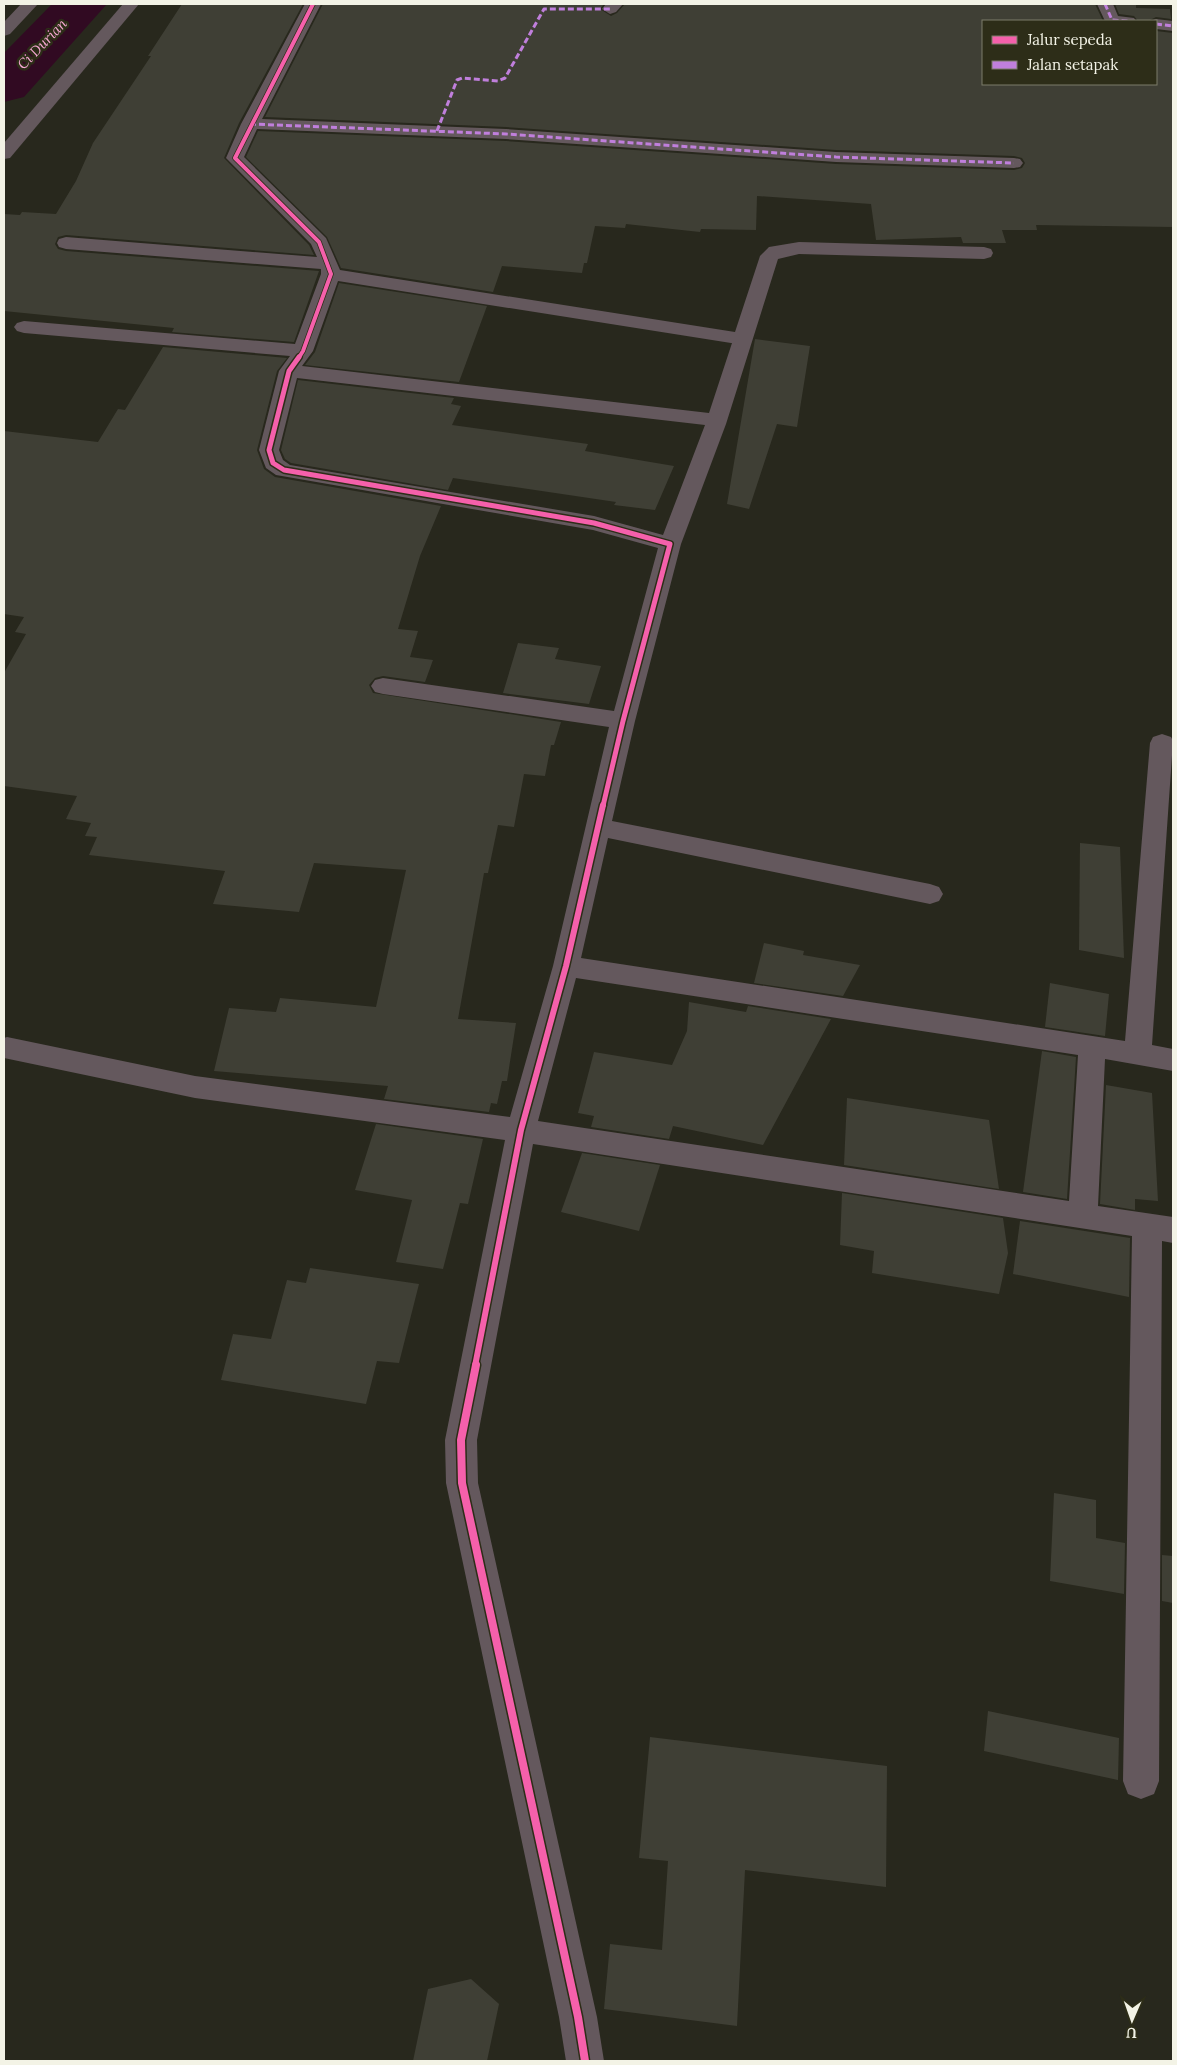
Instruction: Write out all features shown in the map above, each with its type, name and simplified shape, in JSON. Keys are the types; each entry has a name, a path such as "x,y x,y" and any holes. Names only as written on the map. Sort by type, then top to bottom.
{"street":[{"path":"4,31 11,16 30,4"},
{"path":"4,154 131,4"},
{"path":"313,4 250,124 235,158 313,234 319,242 330,269 296,361 269,450 273,463 284,470 594,523 670,544"},
{"path":"1105,4 1112,20"},
{"path":"1157,24 1173,26"},
{"path":"250,124 506,134 836,157 1014,163"},
{"path":"66,243 330,269 731,336"},
{"path":"586,2061 462,1483 461,1440 521,1130 566,966 623,721 670,544 716,424 768,256 776,251 799,248 984,253"},
{"path":"24,327 296,361 709,419"},
{"path":"383,686 623,721"},
{"path":"1138,1054 1162,743"},
{"path":"598,827 930,894"},
{"path":"566,966 1173,1060"},
{"path":"1083,1216 1092,1046"},
{"path":"7,1048 195,1088 521,1130 1160,1228 1142,1782"}],"building":[{"path":"182,4 303,4 239,123 224,158 309,245 314,255 66,235 58,237 55,244 58,249 66,251 319,271 294,342 172,332 174,328 4,311 4,214 20,215 22,212 56,214 76,181 93,143 151,56 148,56"},
{"path":"323,4 604,4 600,9 611,16 617,13 625,4 1095,4 1103,20 982,20 982,85 1157,85 1157,31 1173,33 1173,227 1036,225 1037,230 1002,230 1006,243 963,243 961,237 876,240 871,204 757,196 756,230 701,229 700,232 626,224 625,228 595,226 587,263 584,263 582,273 502,266 493,292 341,268 327,237 246,157 258,131 506,141 836,164 1014,170 1022,168 1025,163 1022,158 1014,156 836,150 506,127 265,117"},
{"path":"1115,4 1136,4 1136,8 1170,9 1171,19 1156,17 1150,20 1137,20 1134,16 1119,14"},
{"path":"339,283 487,306 459,382 305,365 315,352"},
{"path":"755,339 810,346 797,427 777,424 749,509 727,504"},
{"path":"163,347 287,358 277,371 257,450 264,469 275,477 441,506 420,556 398,629 418,631 410,657 433,660 425,682 383,676 375,678 369,685 373,693 561,722 554,745 551,745 545,776 524,774 514,827 498,825 488,873 484,873 458,1019 516,1023 507,1081 502,1081 497,1104 491,1103 489,1112 384,1099 388,1086 214,1071 229,1008 276,1012 280,998 376,1007 406,870 314,863 299,912 213,904 225,871 89,855 97,837 85,836 91,823 66,819 77,796 4,786 4,673 26,634 15,632 24,617 4,614 4,431 98,442 118,409 125,410"},
{"path":"298,380 454,398 451,404 461,406 452,425 588,444 585,451 674,466 655,510 614,505 616,502 453,478 448,490 291,463 285,459 281,450"},
{"path":"518,643 559,648 555,659 601,666 589,704 503,693"},
{"path":"1080,843 1120,847 1124,958 1079,950"},
{"path":"764,943 804,951 803,955 860,965 843,996 754,983"},
{"path":"1050,983 1109,994 1105,1036 1045,1027"},
{"path":"689,1002 746,1012 748,1006 831,1019 763,1145 673,1126 669,1139 591,1127 594,1116 578,1113 594,1052 672,1065 687,1031"},
{"path":"1042,1051 1076,1057 1067,1199 1023,1192"},
{"path":"1106,1085 1152,1093 1158,1201 1135,1199 1135,1210 1100,1204"},
{"path":"847,1098 989,1120 999,1189 844,1165"},
{"path":"376,1124 483,1139 468,1204 460,1203 443,1269 396,1262 412,1200 355,1190"},
{"path":"582,1153 660,1165 639,1231 561,1212"},
{"path":"842,1193 1003,1218 1008,1253 999,1294 872,1273 874,1251 840,1245"},
{"path":"1020,1221 1130,1238 1129,1297 1013,1274"},
{"path":"310,1268 419,1284 399,1363 377,1361 366,1404 221,1380 233,1334 271,1339 287,1280 306,1283"},
{"path":"1054,1493 1096,1500 1096,1538 1125,1543 1124,1594 1050,1581"},
{"path":"1162,1555 1173,1556 1173,1603 1162,1601"},
{"path":"988,1711 1119,1738 1118,1780 984,1751"},
{"path":"650,1737 887,1766 886,1887 745,1870 737,2026 604,2009 610,1944 662,1950 668,1861 639,1858"},
{"path":"471,1979 499,2004 487,2061 413,2061 428,1989"}],"waterway":[{"name":"Ci Durian","path":"4,85 81,4"}],"marked path":[{"path":"1105,4 1112,20"},
{"path":"437,131 457,80 462,78 498,81 505,78 544,9 610,9"},
{"path":"1157,24 1173,26"},
{"path":"250,124 506,134 836,157 1014,163"}],"cycle path":[{"path":"313,4 235,158 319,242 329,264 331,274 303,351 289,371 269,450 273,463 284,470 594,523 670,544 623,721 566,966 521,1130 461,1440 462,1483 578,2017 585,2061"}]}
